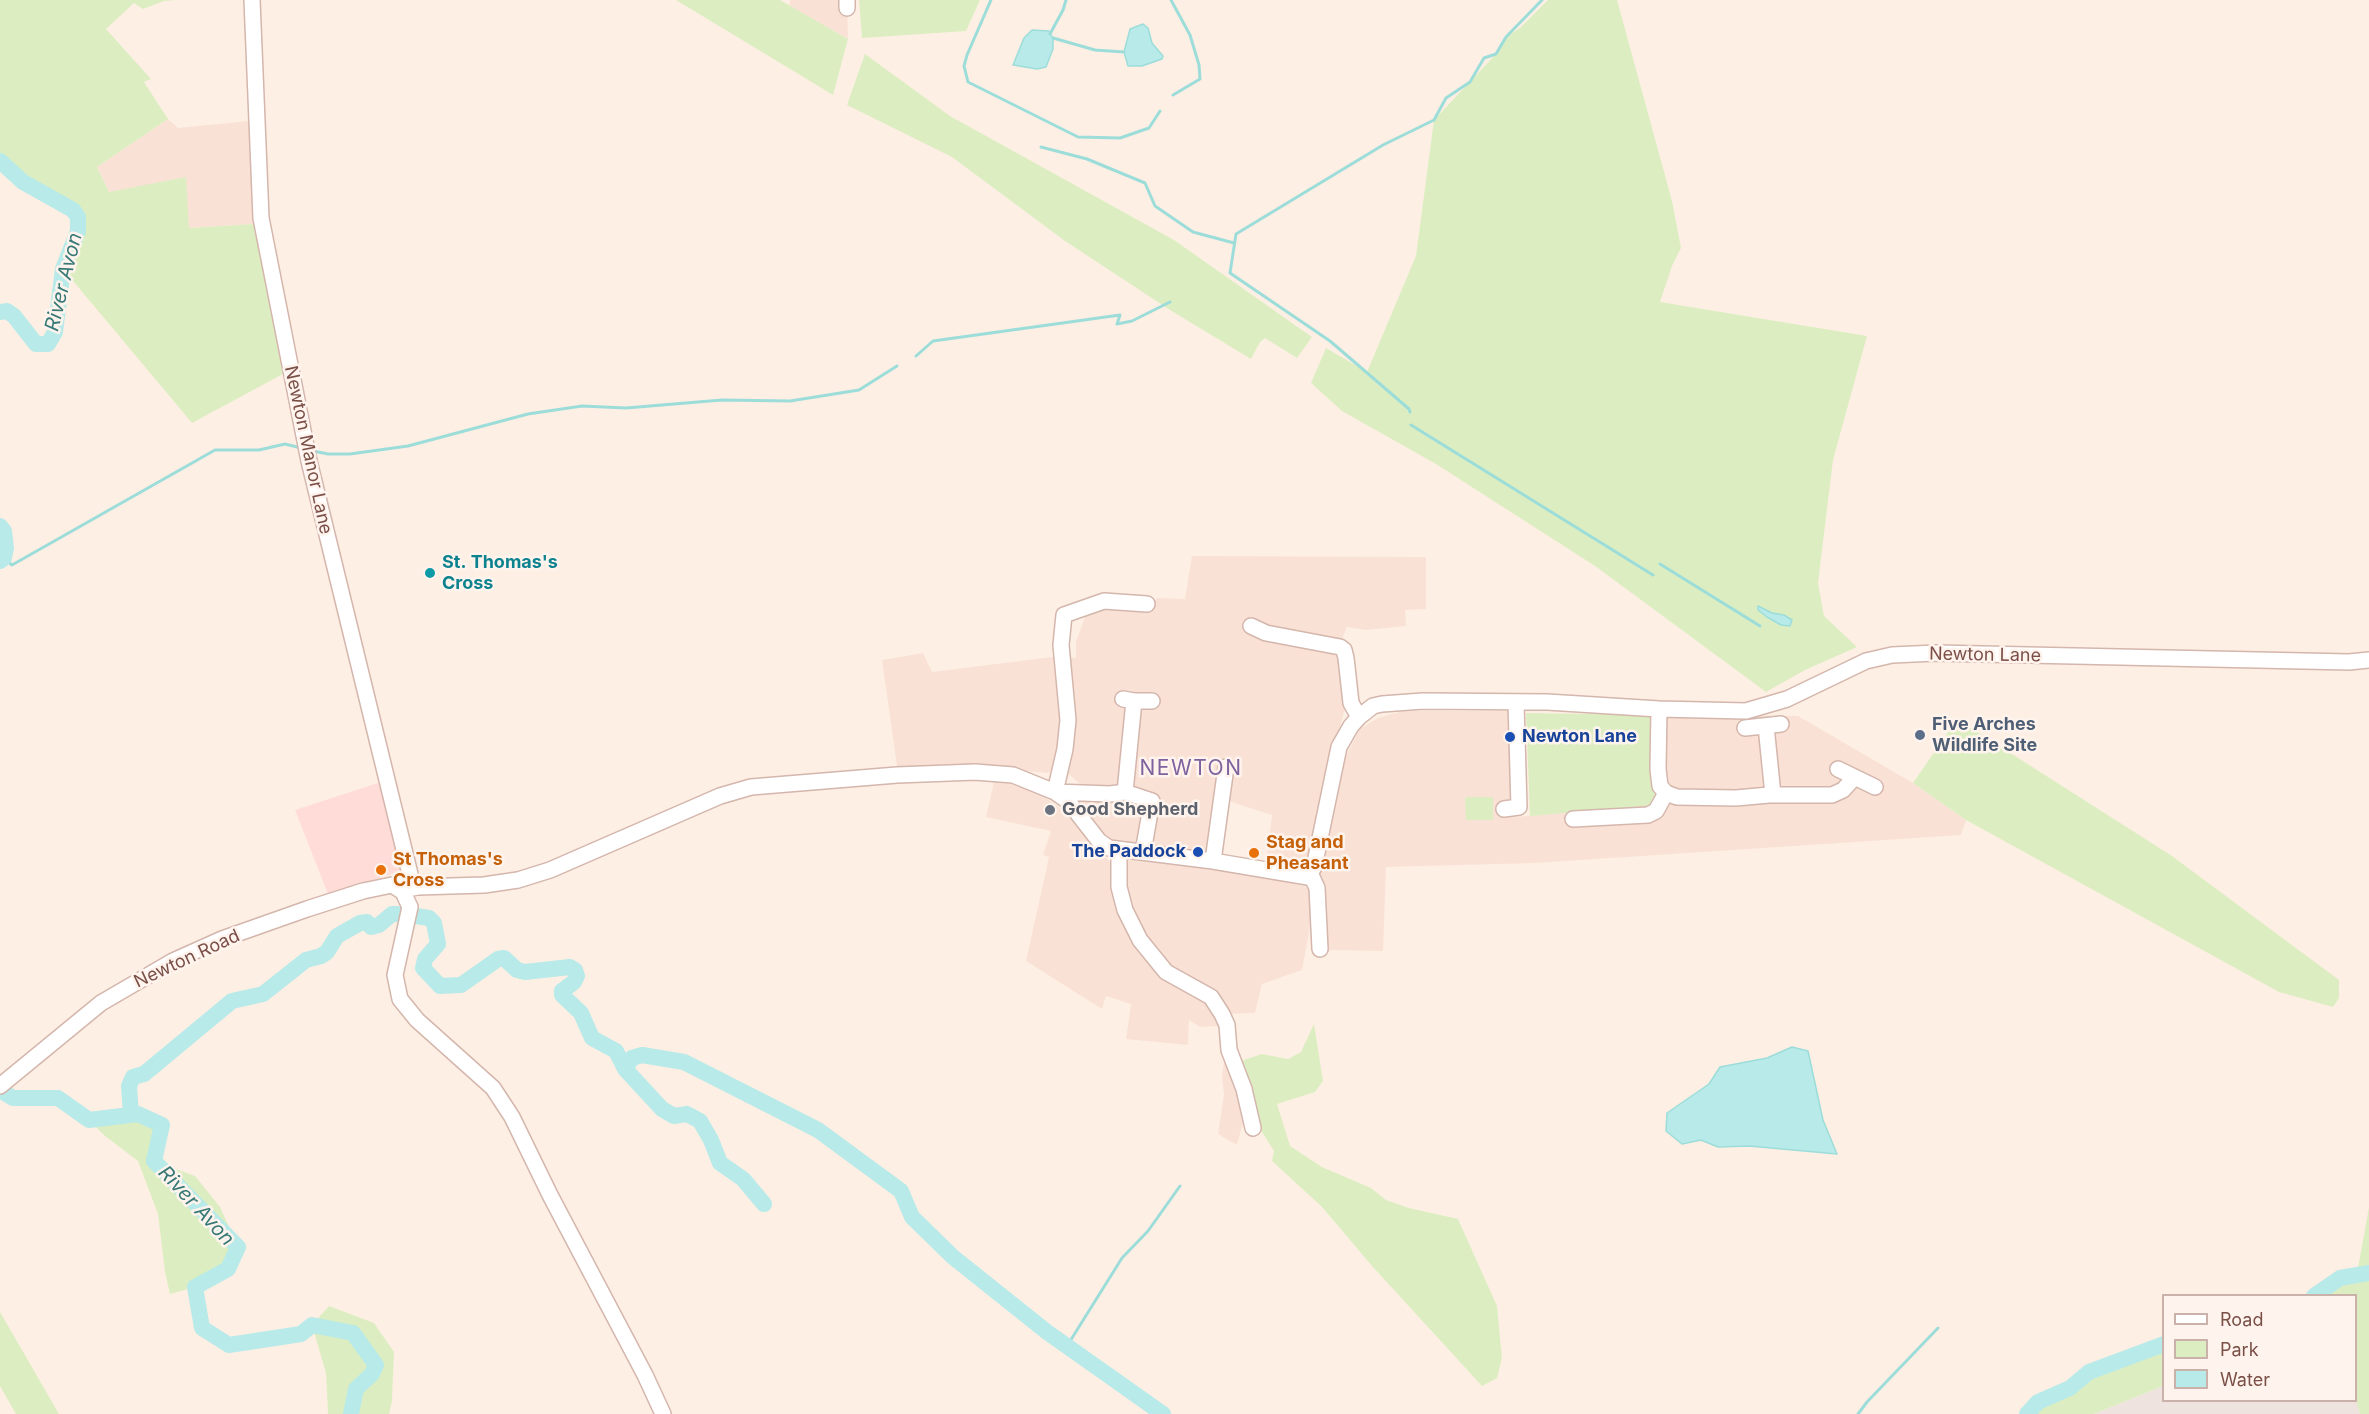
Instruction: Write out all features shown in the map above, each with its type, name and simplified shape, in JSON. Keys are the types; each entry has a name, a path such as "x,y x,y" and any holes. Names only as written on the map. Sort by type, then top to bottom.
{"street":[{"name":"Newton Manor Lane","path":"252,0 261,219 309,461 410,870 401,890"},
{"path":"1055,792 1065,750 1068,720 1061,645 1064,615 1104,601 1147,604"},
{"path":"1251,626 1266,633 1340,647 1344,650 1351,703 1359,717"},
{"name":"Newton Lane","path":"1307,876 1340,747 1351,726 1373,706 1394,702 1546,702 1659,709 1746,711 1777,703 1866,661 1892,655 1936,653 2349,662 2369,660"},
{"path":"1125,792 1129,700 1152,701"},
{"path":"1504,809 1519,807 1516,703"},
{"path":"1659,709 1660,786 1666,793 1677,797 1832,795 1843,790 1854,778"},
{"path":"1745,728 1774,725 1773,795"},
{"path":"1213,861 1226,767"},
{"path":"1838,768 1875,787"},
{"name":"Newton Road","path":"6,1081 100,1003 173,961 222,939 351,894 392,885 401,890 418,887 484,885 518,879 550,870 720,796 751,787 897,775 975,772 1012,775 1055,792"},
{"path":"1055,792 1110,794 1125,792 1152,801 1143,852"},
{"path":"1055,792 1068,801 1099,841 1109,848 1307,876 1317,888 1320,949"},
{"path":"1573,819 1647,815 1656,810 1666,793"},
{"path":"1119,850 1119,887 1125,910 1140,940 1166,972 1211,997 1222,1014 1227,1025 1229,1050 1244,1089 1253,1128"},
{"path":"401,890 407,897 410,907 395,975 400,999 417,1020 493,1088 512,1117 663,1414"}],"shaded area":[{"path":"790,0 847,0 848,39 790,7"},
{"path":"168,119 178,128 249,121 254,224 188,228 109,192 97,167"},
{"path":"1192,556 1426,557 1426,609 1405,610 1406,626 1366,630 1347,627 1337,651 1345,708 1325,783 1306,870 1266,864 1272,815 1216,797 1208,851 1108,842 1077,803 1085,789 1068,773 1070,758 1048,773 980,767 897,766 882,660 923,653 932,672 1060,656 1076,658 1076,642 1086,614 1104,607 1152,606 1157,598 1185,599"},
{"path":"1403,711 1509,711 1514,817 1655,805 1653,715 1798,716 1913,783 1966,820 1961,835 1536,863 1386,867 1383,951 1331,950 1326,954 1314,867 1327,837 1345,758 1360,729 1378,718"},
{"path":"381,782 402,862 401,871 328,894 295,810"},
{"path":"994,782 1010,784 1042,795 1067,813 1111,863 1114,890 1145,959 1181,985 1207,997 1221,1026 1200,1027 1189,1020 1188,1045 1126,1039 1131,1004 1106,996 1102,1009 1026,961 1049,857 1043,855 1051,831 986,817"},
{"path":"1127,856 1251,874 1312,888 1309,933 1302,970 1262,984 1255,1013 1228,1014 1159,960 1141,930 1129,900"},
{"path":"1229,1062 1246,1111 1237,1145 1218,1134 1224,1095 1222,1075 1224,1063"},
{"path":"2162,1386 2162,1402 2357,1402 2360,1414 2094,1414"}],"green space":[{"path":"0,0 176,0 164,1 143,9 134,3 106,29 151,79 144,82 168,119 97,167 109,192 186,177 189,228 254,224 283,374 192,423 63,269 78,231 78,216 73,210 23,182 0,160"},
{"path":"676,0 780,0 848,39 833,95"},
{"path":"859,0 980,0 966,31 862,38"},
{"path":"1548,0 1617,0 1672,201 1681,248 1672,266 1660,302 1867,336 1833,460 1818,583 1824,616 1857,647 1805,670 1766,692 1595,566 1436,464 1342,411 1311,383 1326,348 1367,372 1416,256 1434,120 1496,54 1506,37 1520,28"},
{"path":"865,54 950,116 1174,240 1312,337 1297,358 1265,338 1260,342 1251,359 1170,310 1065,241 952,157 847,105"},
{"path":"1526,713 1653,715 1655,805 1530,816"},
{"path":"1957,719 2172,856 2339,980 2339,998 2333,1007 2279,992 1966,820 1913,783"},
{"path":"1465,797 1493,797 1493,820 1466,820"},
{"path":"1314,1024 1323,1081 1315,1092 1277,1104 1290,1146 1322,1167 1371,1188 1386,1200 1409,1208 1458,1219 1497,1306 1502,1358 1497,1378 1482,1386 1372,1266 1322,1207 1272,1161 1274,1151 1260,1129 1238,1062 1262,1054 1288,1059 1301,1052"},
{"path":"138,1114 162,1125 154,1161 195,1176 220,1207 238,1247 228,1269 195,1287 170,1294 158,1214 138,1161 105,1136 89,1120"},
{"path":"2369,1207 2369,1414 2360,1414 2357,1402 2357,1294 2316,1294 2358,1268"},
{"path":"329,1306 374,1323 394,1352 392,1401 389,1414 328,1414 326,1373 312,1325"},
{"path":"0,1312 59,1414 16,1414 0,1386"},
{"path":"2162,1345 2162,1386 2094,1414 2027,1414 2038,1402 2070,1388 2089,1372"}],"water":[{"path":"1143,24 1148,28 1152,43 1163,56 1162,59 1142,66 1128,66 1124,52 1130,29"},
{"path":"1032,30 1049,31 1053,38 1053,49 1046,67 1037,69 1013,65 1024,38"},
{"path":"1758,606 1792,620 1790,626 1781,625 1767,617 1758,610"},
{"path":"1792,1047 1808,1051 1823,1120 1837,1154 1749,1146 1718,1147 1701,1140 1682,1144 1666,1131 1667,1113 1709,1084 1720,1067 1767,1058"}],"waterway":[{"path":"991,0 967,55 964,66 968,82 1078,137 1120,138 1149,128 1160,111"},
{"path":"1050,34 1066,0"},
{"path":"1171,0 1190,35 1199,65 1200,79 1173,95"},
{"path":"1410,412 1330,341 1230,273 1236,234 1383,145 1434,120 1446,98 1470,82 1484,58 1496,54 1506,37 1542,0"},
{"path":"1053,38 1095,50 1124,52"},
{"path":"1041,147 1087,159 1145,183 1155,206 1193,232 1234,243"},
{"name":"River Avon","path":"0,161 23,182 73,210 78,217 78,231 63,269 55,332 48,344 36,344 14,316 7,311 0,312"},
{"path":"916,356 933,341 1120,315 1117,324 1132,321 1170,302"},
{"path":"313,451 350,454 408,446 528,414 582,406 626,408 722,400 790,401 859,390 897,366"},
{"path":"1411,425 1653,575"},
{"path":"4,558 12,565 215,450 259,450 285,444 301,448"},
{"name":"River Avon","path":"0,526 4,531 6,548 4,558 0,561"},
{"path":"1660,564 1760,626"},
{"path":"131,1115 129,1086 133,1077 144,1074 232,1001 263,994 306,960 327,952 337,936 360,923 367,922 371,927 379,925 392,914 397,914"},
{"path":"416,916 429,918 434,923 438,944 425,959 423,968 440,986 461,985 498,959 504,958 517,970 525,972 570,967 575,970 577,976 574,982 562,991 562,995 581,1013 592,1038 616,1051 625,1069 632,1058 642,1055 684,1062 818,1130 901,1191 912,1217 953,1257 1047,1332 1163,1414"},
{"path":"625,1069 662,1109 674,1116 687,1114 700,1121 720,1163 743,1179 764,1204"},
{"name":"River Avon","path":"0,1090 13,1098 58,1098 89,1120 138,1114 162,1125 154,1161 238,1247 228,1269 195,1287 202,1328 229,1345 301,1334 312,1325 353,1333 376,1365 372,1374 356,1389 351,1414"},
{"path":"1067,1346 1122,1258 1148,1231 1180,1186"},
{"path":"2317,1294 2340,1278 2369,1273"},
{"path":"1858,1414 1938,1328"},
{"path":"2027,1414 2038,1402 2070,1388 2089,1372 2162,1345"}],"place":[{"name":"St. Thomas's Cross","path":"430,573"},
{"name":"Five Arches Wildlife Site","path":"1920,735"},
{"name":"Newton Lane","path":"1510,737"},
{"name":"Good Shepherd","path":"1050,810"},
{"name":"The Paddock","path":"1198,852"},
{"name":"Stag and Pheasant","path":"1254,853"},
{"name":"St Thomas's Cross","path":"381,870"}],"district":[{"name":"NEWTON","path":"1191,769"}]}
